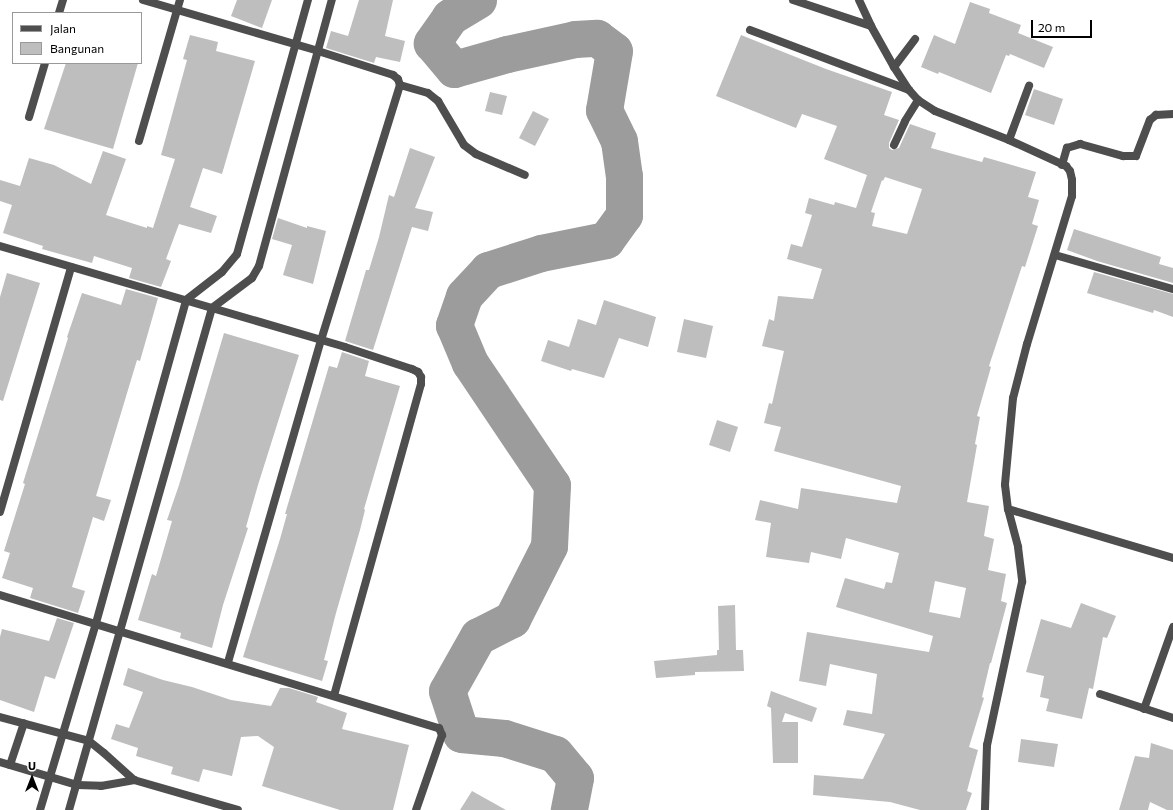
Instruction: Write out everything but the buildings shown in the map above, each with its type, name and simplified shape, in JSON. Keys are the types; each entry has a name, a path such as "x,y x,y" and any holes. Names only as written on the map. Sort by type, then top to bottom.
{"street":[{"path":"59,12 63,0"},
{"path":"143,0 295,44 393,75 398,79 400,85 321,340 228,663"},
{"path":"139,141 180,0"},
{"path":"40,810 96,623 186,300 222,272 237,254 308,0"},
{"path":"69,810 212,308 252,278 259,266 332,0"},
{"path":"793,0 871,26"},
{"path":"859,0 871,26 894,67 909,90 918,100 935,111 1009,140 1062,165 1070,171 1073,191 1055,256 1027,344 1013,398 1005,485 1008,509 1018,547 1022,582 987,745 985,810"},
{"path":"750,30 909,90"},
{"path":"894,67 915,39"},
{"path":"29,117 45,64"},
{"path":"400,85 428,93 438,101 464,145 476,154 525,175"},
{"path":"1009,140 1029,86"},
{"path":"894,145 905,121 918,100"},
{"path":"1062,165 1067,148 1080,144 1123,156 1136,156 1150,120 1156,115 1173,114"},
{"path":"0,246 321,340 412,369 421,377 420,391 334,695"},
{"path":"1055,256 1173,289"},
{"path":"0,512 71,267"},
{"path":"1008,509 1173,558"},
{"path":"0,594 334,695 441,730 442,735 416,810"},
{"path":"1144,709 1173,627"},
{"path":"1100,694 1173,718"},
{"path":"0,717 89,741 134,780 238,810"},
{"path":"10,765 24,724"},
{"path":"0,762 77,785 101,786 134,780"}],"waterway":[{"path":"478,0 450,17 432,43 454,69 507,54 575,39 597,38 614,51 604,110 619,141 624,176 624,215 606,240 541,253 488,270 464,296 454,325 470,363 552,485 549,546 512,619 478,636 447,691 461,734 504,738 555,754 575,778 569,810"}]}
